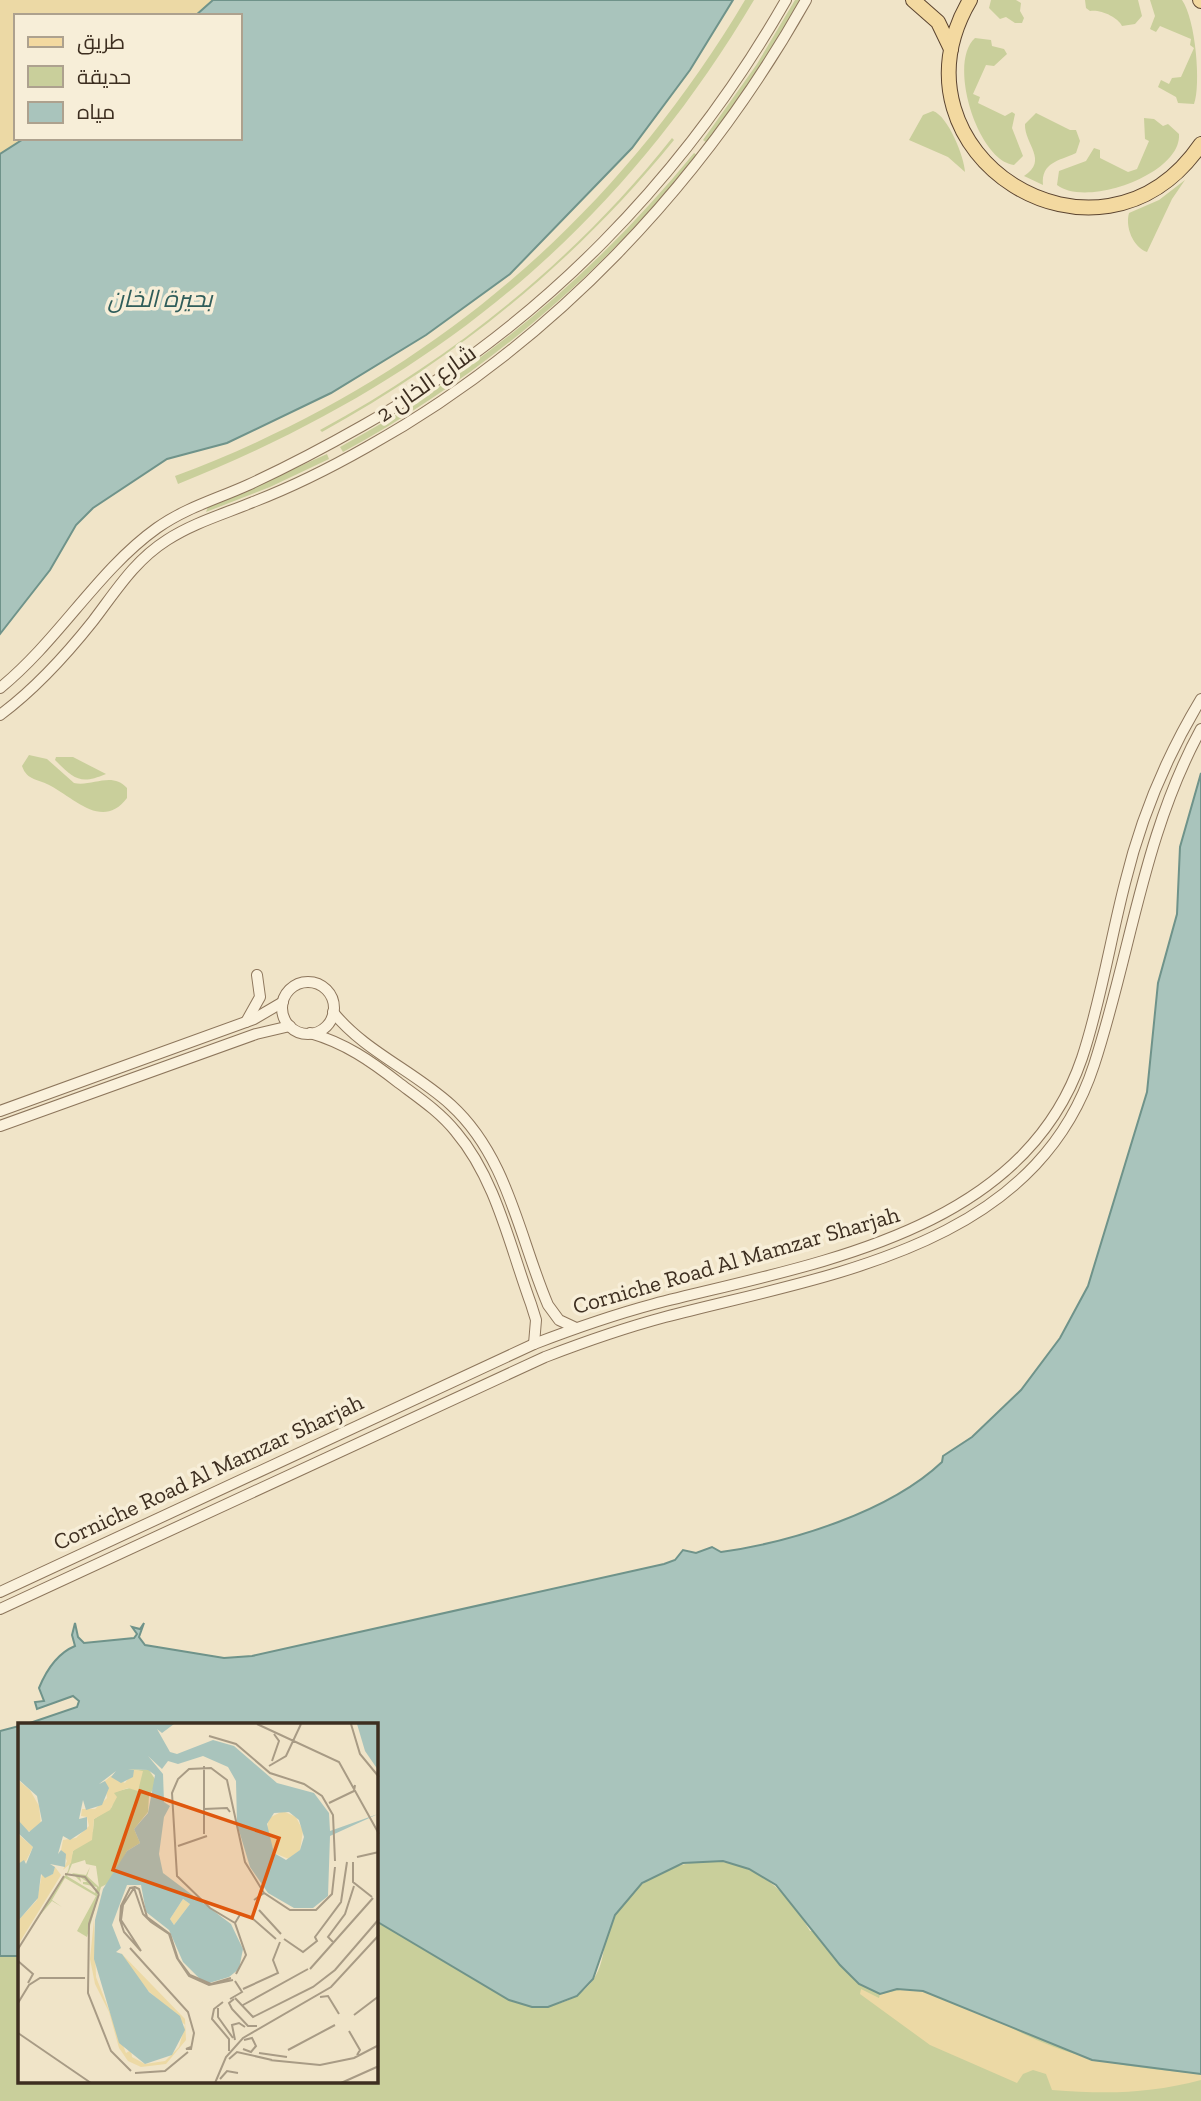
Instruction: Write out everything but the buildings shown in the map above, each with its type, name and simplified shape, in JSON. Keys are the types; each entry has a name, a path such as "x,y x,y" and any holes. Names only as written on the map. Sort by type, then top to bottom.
{"main road":[{"path":"913,0 938,22 951,49"},
{"path":"970,0 951,49 951,91 957,116 968,140 993,172 1026,195 1065,207 1112,206 1156,189 1185,165 1201,144"},
{"path":"1185,165 1201,160"}],"street":[{"name":"شارع الخان 2","path":"0,688 54,636 127,552 171,519 285,468 395,407 472,356 534,306 607,239 668,172 738,78 786,0"},
{"name":"شارع الخان 2","path":"0,715 52,668 134,567 179,533 304,480 393,432 454,392 560,307 638,233 704,156 761,76 806,0"},
{"path":"197,506 203,522"},
{"path":"171,519 179,533"},
{"name":"Corniche Road Al Mamzar Sharjah","path":"0,1592 534,1345 576,1328 651,1305 860,1249 909,1232 970,1198 1004,1170 1049,1121 1070,1087 1082,1058 1119,905 1156,786 1201,699"},
{"name":"Corniche Road Al Mamzar Sharjah","path":"0,1609 545,1357 636,1325 788,1288 864,1265 915,1246 974,1215 1015,1183 1054,1141 1076,1108 1094,1064 1163,811 1201,729"},
{"path":"1119,905 1134,910"},
{"path":"246,1022 260,997 257,975"},
{"path":"0,1111 246,1022 283,1002 293,987 313,982 327,991 333,1012 355,1035 439,1095 471,1126 502,1178 548,1305 559,1320 576,1328"},
{"path":"283,1002 283,1012 290,1026"},
{"path":"310,1033 325,1026 333,1012"},
{"path":"0,1126 257,1034 290,1026 336,1041 370,1061 436,1112 464,1142 488,1186 531,1304 536,1328 534,1345"},
{"path":"860,1249 864,1265"}],"green space":[{"path":"745,0 754,0 700,84 641,160 577,230 508,292 434,349 354,399 269,444 178,484 175,476 264,439 349,395 428,344 502,288 571,225 634,156 692,81"},
{"path":"795,0 801,0 761,67 707,143 703,140 757,64"},
{"path":"991,0 1016,0 1021,3 1020,11 1024,18 1022,23 1015,23 1006,17 1000,19 989,8"},
{"path":"1085,0 1138,0 1142,16 1135,24 1122,26 1108,14 1090,11 1086,8"},
{"path":"1150,0 1182,0 1187,9 1196,53 1197,83 1194,104 1178,103 1176,97 1158,87 1161,80 1169,84 1172,78 1181,77 1194,48 1190,45 1191,39 1160,26 1156,32 1150,29 1155,16"},
{"path":"975,38 991,40 992,46 1004,49 1007,54 994,66 986,65 973,94 980,97 978,103 1005,116 1012,112 1015,114 1012,128 1023,156 1014,165 1001,159 989,147 978,130 970,109 964,68 967,50"},
{"path":"933,111 944,120 954,137 965,172 948,157 909,140 923,115"},
{"path":"1036,113 1070,130 1076,130 1080,141 1076,153 1048,167 1043,177 1043,185 1024,176 1035,164 1025,124"},
{"path":"1144,118 1154,119 1163,126 1168,124 1179,134 1176,149 1165,162 1149,174 1109,190 1071,191 1057,185 1059,171 1086,161 1094,148 1100,150 1100,158 1128,172 1137,169 1149,141 1145,139"},
{"path":"672,138 674,140 597,226 512,303 421,372 322,432 320,430 419,370 511,302 596,224"},
{"path":"694,153 697,155 620,242 535,321 443,391 343,452 340,447 440,386 532,317 616,239"},
{"path":"1185,180 1172,199 1147,252 1138,246 1131,236 1129,213 1159,200"},
{"path":"327,454 329,459 270,487 206,512 208,507"},
{"path":"29,755 47,759 74,783 108,780 121,783 127,788 127,798 118,807 108,811 89,809 27,774 22,766"},
{"path":"56,757 73,757 106,774 90,779 78,778 62,767 55,760"},
{"path":"711,1860 743,1867 770,1882 791,1903 810,1931 880,1994 897,1989 976,2012 1092,2060 1201,2074 1201,2101 0,2101 0,1956 18,1956 18,2084 378,2084 378,1922 509,2000 547,2006 572,1998 591,1982 600,1966 607,1934 616,1914 637,1889 664,1872"}],"sand":[{"path":"0,0 213,0 197,14 14,14 14,140 22,140 0,154"},
{"path":"910,1988 947,1998 1036,2040 1072,2053 1126,2065 1201,2074 1201,2080 1145,2090 1052,2090 1046,2074 1033,2070 1023,2074 1017,2083 930,2045 860,1994 861,1989 879,1998 880,1994"}],"water":[{"name":"بحيرة الخان","path":"213,0 733,0 690,70 632,148 510,274 426,335 331,393 227,443 167,459 93,508 76,525 50,570 0,634 0,154 22,140 242,140 242,14 197,14"},
{"path":"1201,773 1201,2074 1092,2060 923,1991 897,1989 880,1994 859,1984 840,1965 776,1885 749,1869 723,1861 683,1863 642,1883 615,1915 593,1979 577,1996 548,2007 532,2007 509,2000 378,1922 378,1723 30,1723 77,1707 79,1701 73,1696 37,1709 35,1702 44,1701 39,1688 49,1669 63,1653 75,1646 72,1635 75,1623 78,1637 84,1643 134,1638 137,1634 132,1627 140,1629 144,1623 139,1637 145,1645 224,1658 252,1656 664,1564 675,1560 683,1550 696,1553 712,1547 721,1552 778,1541 868,1510 920,1480 942,1462 943,1456 972,1437 1021,1390 1060,1338 1088,1286 1147,1092 1158,983 1177,914 1180,847"},
{"path":"18,1726 18,1956 0,1956 0,1731"}]}
